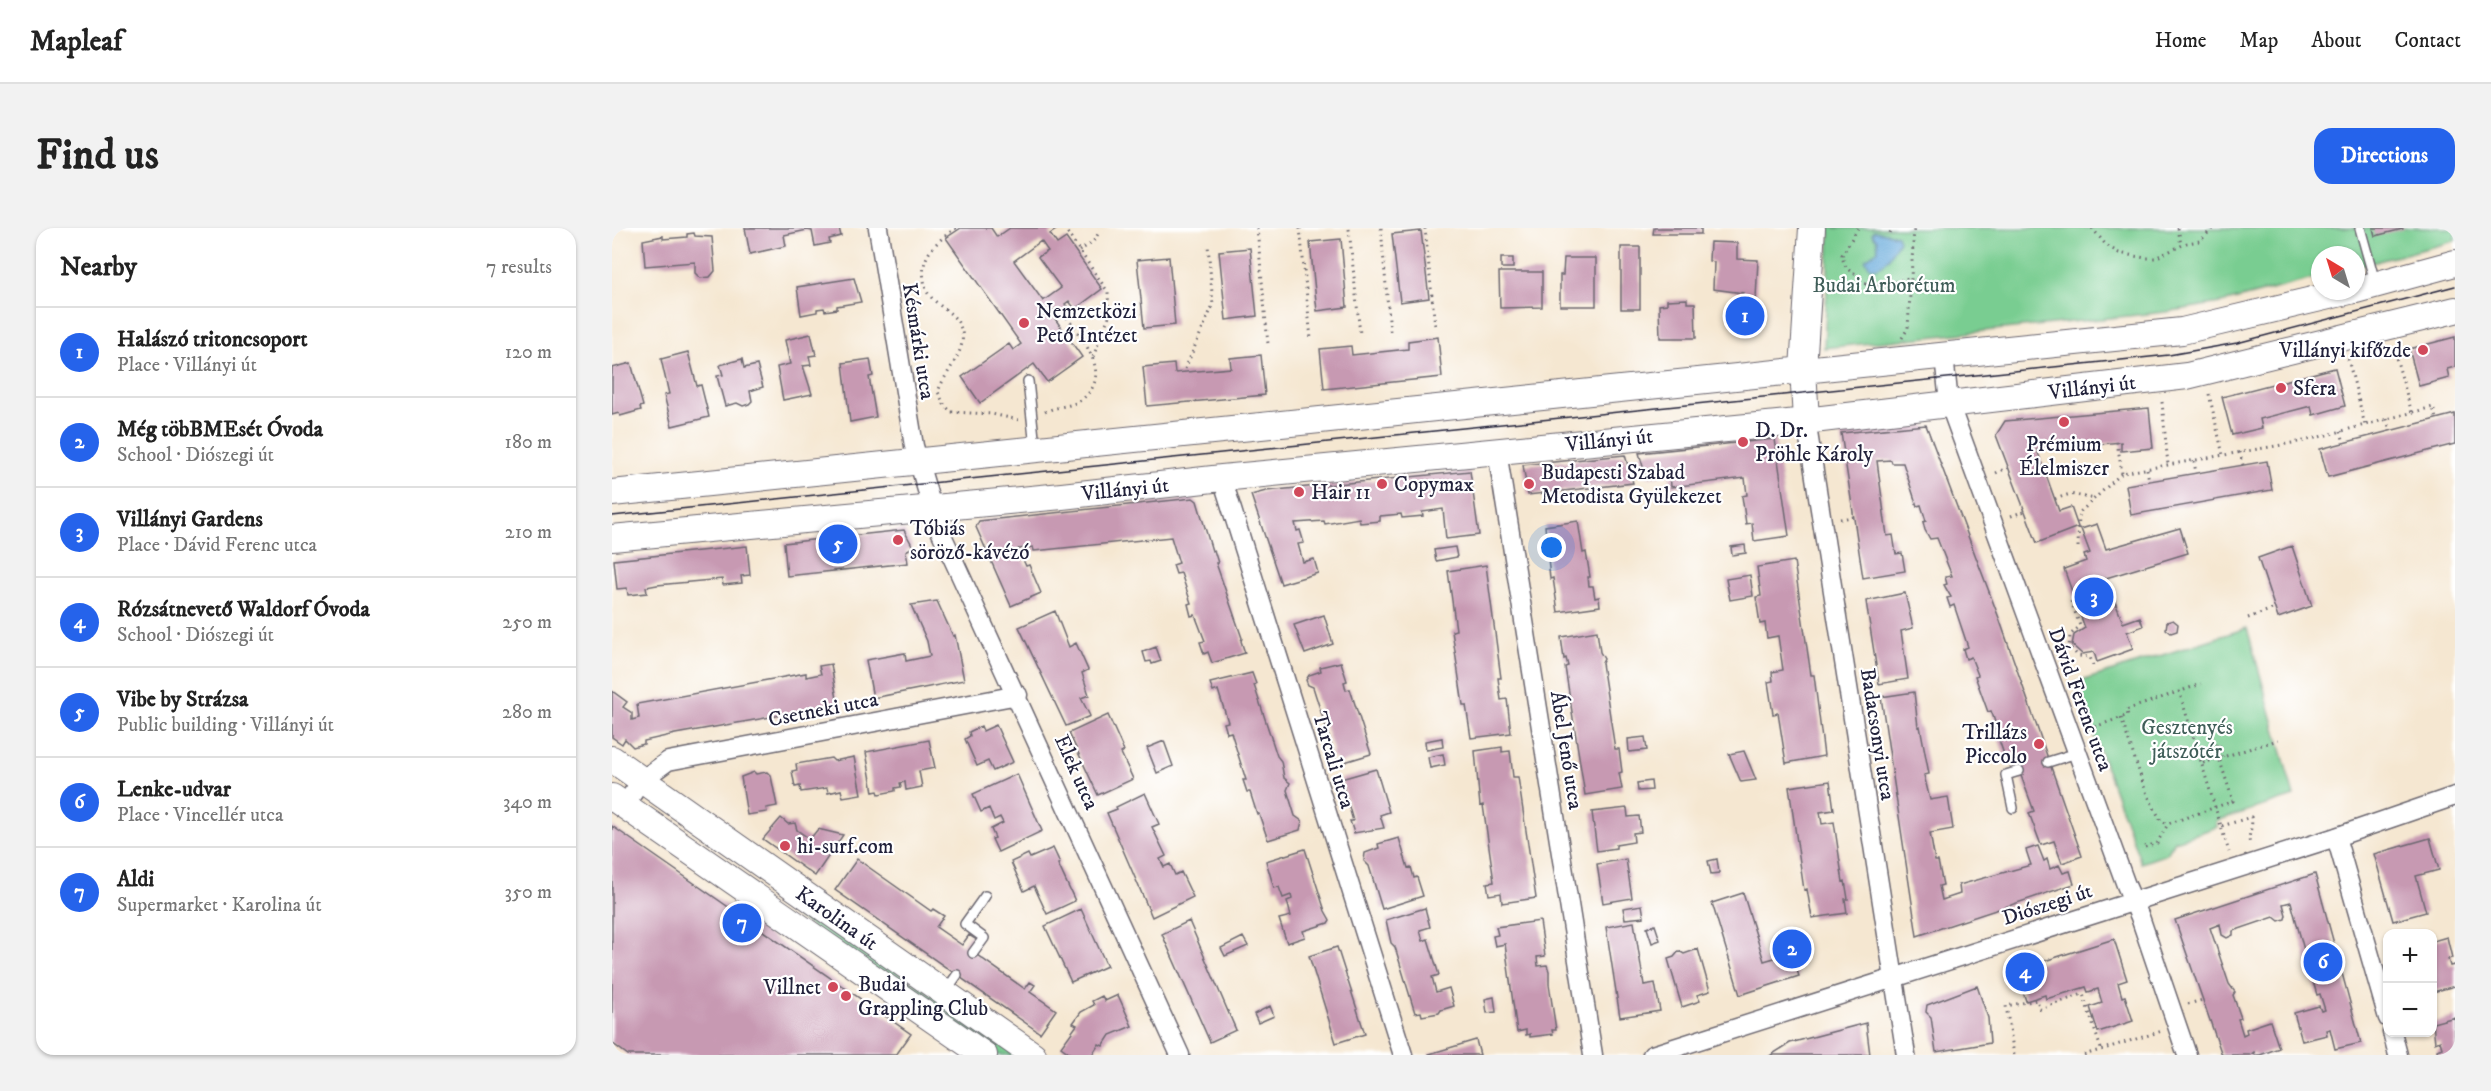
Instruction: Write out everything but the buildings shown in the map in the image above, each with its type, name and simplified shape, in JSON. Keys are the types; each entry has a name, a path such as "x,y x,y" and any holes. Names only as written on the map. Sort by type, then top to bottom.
{"street":[{"name":"Késmárki utca","path":"878,228 917,460 932,508"},
{"path":"1806,420 1803,369 1812,228"},
{"path":"2366,287 2455,263"},
{"path":"614,490 1035,450 2182,331 2312,300"},
{"name":"Villányi út","path":"612,538 1806,420 2187,376 2455,310"},
{"name":"Dávid Ferenc utca","path":"1944,356 1949,403 2133,900 2187,1055"},
{"name":"Badacsonyi utca","path":"1806,420 1905,1055"},
{"name":"Ábel Jenő utca","path":"1497,451 1593,1055"},
{"name":"Tarcali utca","path":"1221,478 1403,1055"},
{"name":"Elek utca","path":"932,508 1180,1055"},
{"name":"Csetneki utca","path":"642,780 668,761 1018,696"},
{"name":"Karolina út","path":"612,759 951,984 1033,1055"},
{"name":"Karolina út","path":"642,780 618,801 984,1055"},
{"name":"Diószegi út","path":"1652,1055 2336,837 2455,796"},
{"path":"2336,837 2383,1001"},
{"path":"2393,1037 2398,1055"}],"lane":[{"path":"2360,228 2366,287"},
{"path":"1028,381 1035,450"},
{"path":"2048,762 2077,753"},
{"path":"2013,808 2006,775 2019,771"},
{"path":"973,953 984,938 965,924 985,896"}],"path":[{"path":"956,228 932,248 924,266 926,290 932,299 952,314 962,331 959,350 938,392 951,412 992,414 1023,422 1049,409 1074,404 1088,393 1096,376 1096,366 1093,357 1064,313"},
{"path":"1064,228 1108,292 1108,316 1093,357"},
{"path":"1257,228 1268,344"},
{"path":"1300,228 1311,339"},
{"path":"1381,228 1390,331"},
{"path":"1425,228 1435,326"},
{"path":"1858,228 1842,255 1844,264 1849,272 1856,274 1859,283 1883,286 1911,277"},
{"path":"1890,233 1892,228"},
{"path":"1901,340 1908,328 1914,228"},
{"path":"2092,228 2106,245 2125,255 2155,258 2181,245 2200,241 2213,228"},
{"path":"2178,228 2181,245"},
{"path":"1349,229 1360,334"},
{"path":"1079,251 1093,242 1100,231"},
{"path":"1185,369 1213,305 1208,245"},
{"path":"2393,347 2412,413"},
{"path":"2348,359 2365,425"},
{"path":"2209,394 2223,455"},
{"path":"2162,402 2168,465"},
{"path":"2078,547 2079,513 2122,473 2304,441 2433,407 2436,419"},
{"path":"2387,419 2390,431"},
{"path":"2341,431 2343,443"},
{"path":"2117,442 2122,473"},
{"path":"2240,452 2243,465"},
{"path":"1829,462 1845,460"},
{"path":"2194,461 2196,473"},
{"path":"1996,473 2009,467"},
{"path":"2147,469 2149,481"},
{"path":"2055,499 2070,494 2095,499"},
{"path":"2011,516 2025,511"},
{"path":"1838,519 1853,517"},
{"path":"2071,600 2080,626 2070,635 2071,646 2078,656 2090,657 2094,669"},
{"path":"2248,618 2275,608"},
{"path":"2060,650 2071,646"},
{"path":"2090,729 2128,715 2126,710 2201,684"},
{"path":"2179,692 2229,852"},
{"path":"2121,718 2146,792 2161,821 2168,824"},
{"path":"2203,763 2278,740"},
{"path":"2145,848 2157,843 2168,824 2233,801 2221,757 2220,744 2199,751"},
{"path":"2222,826 2251,817 2253,823 2248,837 2250,845"},
{"path":"2013,1055 2007,1006 2037,1000 2040,1009 2083,994 2101,1050"},
{"path":"2188,1004 2203,1000"},
{"path":"2084,1055 2178,1026"}],"green space":[{"name":"Budai Arborétum","path":"1830,228 2455,228 2455,241 2365,265 2365,246 2311,246 2311,279 2226,302 2166,312 1824,348"},
{"name":"Gesztenyés játszótér","path":"2247,628 2294,796 2216,821 2217,827 2175,841 2167,854 2141,863 2075,683"},
{"path":"787,895 1020,1055 994,1055 790,912"}],"water":[{"path":"1874,231 1897,235 1899,241 1885,263 1871,268 1865,260 1878,250 1877,240 1872,234"}],"tram line":[{"path":"612,516 2169,355 2237,343 2455,286"}],"place":[{"name":"Halászó tritoncsoport","path":"1745,316"},
{"name":"Nemzetközi Pető Intézet","path":"1024,323"},
{"name":"Villányi kifőzde","path":"2423,350"},
{"name":"Sfera","path":"2281,388"},
{"name":"Prémium Élelmiszer","path":"2064,422"},
{"name":"D. Dr. Pröhle Károly","path":"1743,442"},
{"name":"Copymax","path":"1382,484"},
{"name":"Budapesti Szabad Metodista Gyülekezet","path":"1529,484"},
{"name":"Hair 11","path":"1299,492"},
{"name":"Tóbiás söröző-kávézó","path":"898,540"},
{"name":"Vibe by Strázsa","path":"838,544"},
{"name":"Villányi Gardens","path":"2094,597"},
{"name":"Trillázs Piccolo","path":"2039,744"},
{"name":"hi-surf.com","path":"785,846"},
{"name":"Aldi","path":"742,923"},
{"name":"Még töbBMEsét Óvoda","path":"1792,949"},
{"name":"Lenke-udvar","path":"2323,962"},
{"name":"Rózsátnevető Waldorf Óvoda","path":"2025,972"},
{"name":"Villnet","path":"833,987"},
{"name":"Budai Grappling Club","path":"846,996"}]}
